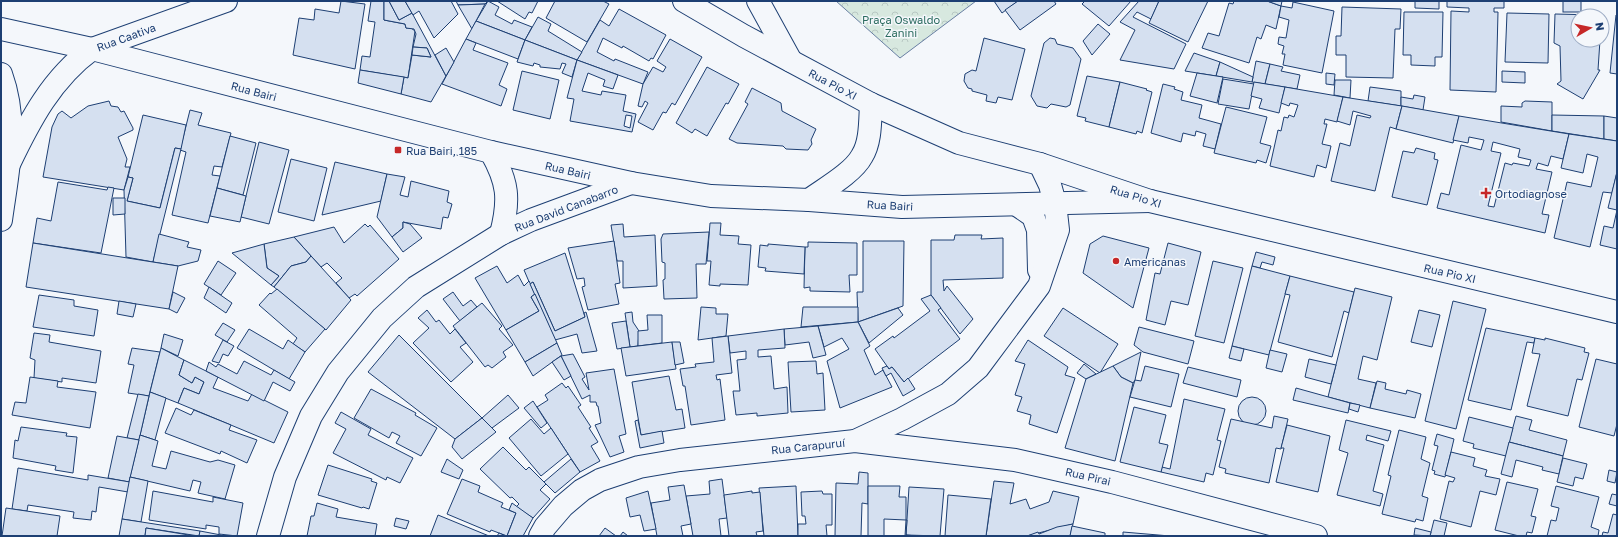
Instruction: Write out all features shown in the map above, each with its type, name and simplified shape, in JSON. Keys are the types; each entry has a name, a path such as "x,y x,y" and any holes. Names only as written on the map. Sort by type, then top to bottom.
{"street":[{"name":"Rua Caativa","path":"9,164 27,127 58,79 74,61 92,49 226,1"},
{"name":"Rua Pio XI","path":"684,1 871,104 958,144 1040,164 1150,201 1617,312"},
{"path":"758,1 791,61"},
{"name":"Rua Bairi","path":"1,29 92,49 491,152 631,184 711,196 809,200 902,207 1150,201"},
{"name":"Rua Caativa","path":"1,74 7,90 11,119 9,164 1,220"},
{"path":"809,200 838,179 862,157 867,145 871,104"},
{"name":"Rua David Canabarro","path":"491,152 503,176 507,188 508,202 501,234"},
{"name":"Rua Carapuruí","path":"540,536 563,506 582,490 600,480 639,467 695,458 855,441 902,419 948,394 978,368 1039,286 1058,230 1050,185 1040,164"},
{"name":"Rua David Canabarro","path":"268,536 285,477 311,416 338,372 382,318 416,287 501,234 631,184"},
{"path":"1017,205 1033,216 1038,230 1039,286"},
{"name":"Rua Pirai","path":"855,441 1015,460 1112,482 1316,536"}],"green space":[{"name":"Praça Oswaldo Zanini","path":"836,1 976,1 900,58"}],"building":[{"path":"341,1 365,4 355,69 293,55 299,18 314,20 315,9 339,13"},
{"path":"371,1 384,1 384,20 405,24 406,28 411,28 415,31 408,78 360,70 362,56 370,57 375,22 368,21"},
{"path":"384,1 389,1 399,20 412,13 446,76 431,102 401,94 404,77 408,78 412,55 431,57 427,48 413,47 416,34 414,29 406,28 405,24 384,20"},
{"path":"389,1 405,1 412,13 399,20"},
{"path":"405,1 451,1 458,14 434,38 419,11 413,15"},
{"path":"456,1 488,1 485,4 458,5"},
{"path":"488,1 499,7 495,15 512,24 514,20 532,27 525,40 476,21"},
{"path":"497,1 538,1 532,13 529,12 525,19"},
{"path":"555,1 603,1 609,4 587,42 546,18"},
{"path":"994,1 1018,1 1002,13"},
{"path":"1018,1 1054,1 1056,4 1020,30 1005,10"},
{"path":"1085,1 1131,1 1109,26 1082,4"},
{"path":"1139,1 1159,1 1151,19 1137,12 1133,17 1186,44 1174,69 1120,60 1135,30 1120,22"},
{"path":"1159,1 1208,1 1188,42 1149,23"},
{"path":"1234,1 1267,1 1281,6 1276,29 1266,25 1261,39 1257,37 1249,63 1202,48 1208,33 1219,36 1229,3 1233,4"},
{"path":"1267,1 1282,1 1281,6"},
{"path":"1415,1 1439,1 1439,9 1415,8"},
{"path":"1447,1 1504,1 1504,8 1494,8 1494,12 1498,12 1496,92 1450,90 1451,11 1469,12 1469,8 1447,7"},
{"path":"1563,1 1581,1 1581,8 1570,8 1570,12 1563,12"},
{"path":"1293,2 1334,11 1322,73 1283,65 1285,54 1282,54 1284,46 1278,44 1279,37 1286,38 1289,20 1279,17 1281,6 1292,8"},
{"path":"485,4 476,21 472,29 458,5"},
{"path":"1342,7 1401,9 1400,29 1395,29 1393,78 1346,77 1346,55 1336,55 1336,36 1341,36"},
{"path":"619,9 666,35 653,59 651,58 649,61 623,46 622,48 603,38 597,52 614,61 615,59 648,72 643,84 577,60 600,20 609,26"},
{"path":"1404,12 1443,12 1442,57 1435,57 1435,66 1411,65 1411,55 1403,55"},
{"path":"1507,13 1549,14 1548,63 1505,62"},
{"path":"1555,14 1570,14 1570,48 1599,48 1598,70 1600,70 1583,99 1557,84 1561,81 1560,46 1554,43"},
{"path":"1617,15 1617,74 1610,73"},
{"path":"538,17 551,24 548,31 582,52 577,60 525,40"},
{"path":"476,21 525,40 518,59 466,39"},
{"path":"1098,24 1110,34 1092,55 1083,41"},
{"path":"984,38 1025,49 1012,100 998,97 996,103 986,101 987,95 972,91 972,89 968,88 964,81 965,74 972,70 976,71"},
{"path":"1050,38 1055,39 1057,44 1073,48 1081,59 1070,105 1066,107 1051,104 1047,108 1037,106 1031,96 1044,43"},
{"path":"466,39 476,43 473,50 508,63 499,85 507,89 501,106 442,84"},
{"path":"670,39 702,57 675,105 672,103 666,113 663,112 653,130 638,122 648,103 645,101 642,107 638,106 643,84 653,67 663,72 666,67 657,61"},
{"path":"525,40 577,60 572,77 562,73 566,64 562,63 560,69 540,67 540,65 534,63 533,66 517,62"},
{"path":"413,47 427,48 431,57 412,55"},
{"path":"446,48 454,62 446,76 435,55"},
{"path":"1194,53 1220,62 1216,76 1185,71"},
{"path":"577,60 618,75 613,89 603,86 605,80 588,73 582,91 601,95 602,91 626,95 623,111 636,114 632,132 570,121 574,99 567,98","holes":["626,115 632,116 630,128 624,126"]},
{"path":"1256,61 1270,64 1265,84 1252,82"},
{"path":"1220,62 1253,77 1252,82 1216,76"},
{"path":"1270,64 1283,67 1281,71 1300,75 1297,89 1265,84"},
{"path":"707,67 739,84 707,136 695,129 692,133 676,123"},
{"path":"360,70 404,77 401,94 358,83"},
{"path":"522,71 559,80 550,119 513,110"},
{"path":"1502,71 1525,72 1525,83 1502,82"},
{"path":"1197,73 1223,77 1217,103 1190,96"},
{"path":"1326,73 1335,74 1334,85 1326,84"},
{"path":"1087,76 1120,82 1109,127 1085,121 1086,118 1077,116"},
{"path":"1223,79 1254,84 1249,109 1218,104"},
{"path":"1335,80 1351,80 1350,98 1334,95"},
{"path":"1120,82 1147,89 1146,90 1152,92 1142,133 1137,131 1136,134 1109,127"},
{"path":"1254,82 1285,87 1279,113 1259,108 1262,99 1251,96"},
{"path":"1163,84 1175,87 1174,89 1183,92 1181,100 1202,105 1199,118 1221,124 1215,149 1203,146 1206,134 1196,131 1195,136 1183,133 1181,142 1151,133"},
{"path":"1285,87 1343,97 1337,122 1325,119 1324,124 1327,124 1322,144 1331,146 1326,168 1317,165 1314,177 1270,166 1278,130 1281,131 1284,117 1288,118 1289,115 1294,117 1298,105 1290,103 1289,106 1281,103"},
{"path":"1370,87 1401,91 1401,106 1368,101"},
{"path":"752,88 781,103 782,111 816,129 811,140 812,144 808,150 786,149 783,146 737,143 729,139 748,104 745,102"},
{"path":"1414,95 1425,97 1423,110 1401,106 1401,97 1413,99"},
{"path":"1343,97 1402,106 1396,129 1390,127 1375,191 1331,181 1340,143 1350,146 1357,115 1370,118 1371,116 1353,111 1350,125 1337,121"},
{"path":"109,101 111,106 118,107 121,112 124,111 133,128 133,130 118,137 127,159 125,167 130,167 124,190 43,177 52,127 58,114 62,111 71,118 88,106"},
{"path":"1525,101 1552,102 1552,131 1501,122 1501,106 1522,107 1522,103"},
{"path":"1402,106 1459,116 1453,143 1396,129"},
{"path":"1226,107 1267,117 1260,143 1271,146 1266,163 1257,160 1256,163 1214,153"},
{"path":"190,110 202,113 198,125 231,133 222,167 214,166 212,175 220,176 208,223 172,215 186,152 180,150"},
{"path":"143,115 186,125 181,149 175,148 160,208 127,201 133,178 128,177"},
{"path":"1552,115 1604,116 1604,139 1552,131"},
{"path":"1459,116 1569,134 1563,159 1551,156 1548,166 1538,163 1536,169 1552,172 1542,214 1549,215 1545,233 1437,208 1441,193 1449,195 1461,145 1481,150 1484,140 1469,137 1468,143 1453,140","holes":["1493,142 1520,149 1518,157 1531,160 1529,166 1505,163 1494,207 1488,206 1501,153 1491,151"]},
{"path":"1604,116 1617,118 1617,141 1604,139"},
{"path":"1569,134 1617,141 1617,172 1612,193 1603,192 1590,247 1554,238 1567,182 1591,187 1598,157 1587,154 1583,173 1561,168"},
{"path":"230,136 256,143 243,195 217,188"},
{"path":"259,142 289,150 269,224 241,217"},
{"path":"175,148 181,149 153,262 126,257 124,190 128,177 133,178 127,201 160,208"},
{"path":"1416,148 1435,153 1434,159 1438,160 1427,205 1392,197 1403,151 1414,153"},
{"path":"291,159 327,168 314,221 278,212"},
{"path":"335,162 387,174 381,201 322,215"},
{"path":"1617,172 1617,210 1608,208"},
{"path":"387,174 405,177 400,195 408,197 411,181 449,191 447,202 452,204 448,218 443,217 441,229 403,222 403,228 392,237 377,217"},
{"path":"58,182 107,190 108,187 114,188 101,253 33,243 37,218 51,221"},
{"path":"217,188 246,196 240,222 210,216"},
{"path":"113,198 125,198 125,214 113,215"},
{"path":"1617,210 1617,249 1600,245 1604,226 1613,228"},
{"path":"403,222 410,224 422,238 403,252 392,237 403,228"},
{"path":"710,223 721,223 720,235 739,236 738,244 751,245 748,285 709,285 711,261 707,261"},
{"path":"365,224 368,227 370,225 399,259 357,296 355,294 349,298 336,283 342,278 327,263 321,267 294,237 334,227 344,243"},
{"path":"623,224 624,237 655,235 657,286 623,288 623,261 617,261 611,225"},
{"path":"709,232 706,264 696,264 697,298 664,299 663,280 665,279 665,263 662,262 661,239 663,234"},
{"path":"159,234 189,242 187,247 201,250 198,261 178,266 153,262"},
{"path":"955,235 982,235 981,239 1003,238 1003,278 943,280 944,291 947,286 973,319 960,334 931,295 931,240 954,240"},
{"name":"Americanas","path":"1103,236 1149,248 1133,308 1083,273 1090,244"},
{"path":"294,237 311,256 306,262 291,266 274,287 271,285 279,276 267,268 264,244"},
{"path":"614,241 620,283 615,284 619,304 588,310 582,287 585,286 584,278 577,279 568,248"},
{"path":"863,241 904,241 903,306 858,322 857,292 863,292"},
{"path":"808,242 857,243 857,275 849,275 850,292 810,291 810,287 804,288 805,247 808,247"},
{"path":"33,243 178,266 169,309 26,287"},
{"path":"1168,243 1201,252 1188,305 1171,301 1165,325 1146,320 1155,273 1160,274"},
{"path":"264,244 267,268 279,276 271,285 232,253"},
{"path":"768,244 805,247 804,274 765,271 766,268 758,267 760,245 768,246"},
{"path":"1256,252 1275,257 1273,265 1262,262 1260,268 1252,266"},
{"path":"565,253 585,317 555,331 533,282 530,284 524,270"},
{"path":"311,256 351,300 326,330 274,287 291,266 306,262"},
{"path":"218,261 236,273 221,295 204,284"},
{"path":"1213,261 1243,268 1224,343 1195,336"},
{"path":"497,266 507,283 518,275 524,286 529,281 535,294 531,297 539,311 506,330 475,278"},
{"path":"1252,266 1290,276 1269,355 1232,346"},
{"path":"1290,276 1354,292 1349,313 1344,311 1332,357 1278,342 1290,295 1285,294"},
{"path":"533,282 555,331 585,317 584,313 586,312 597,351 582,353 577,334 555,340 530,284"},
{"path":"209,287 232,303 226,313 204,298"},
{"path":"1355,288 1392,297 1377,360 1363,356 1358,379 1376,383 1370,408 1328,397"},
{"path":"277,289 325,329 305,352 293,344 297,338 259,305 270,293 271,294"},
{"path":"173,292 185,298 177,313 169,309"},
{"path":"453,292 463,306 471,300 477,307 460,321 443,299"},
{"path":"535,294 557,343 525,362 506,330 539,311 531,297"},
{"path":"39,295 74,300 74,306 98,310 94,336 33,327"},
{"path":"931,295 941,308 938,310 960,339 904,382 892,367 889,369 875,349 893,336 894,338 930,311 921,299"},
{"path":"119,301 136,304 133,317 117,314"},
{"path":"1453,301 1486,309 1456,429 1425,421"},
{"path":"482,303 502,326 499,329 513,345 503,352 506,357 492,368 488,365 485,367 453,326"},
{"path":"701,307 716,308 716,314 728,314 726,336 698,340"},
{"path":"803,307 858,307 858,322 801,327"},
{"path":"898,308 903,315 869,343 858,322"},
{"path":"1063,308 1118,344 1100,373 1044,336"},
{"path":"427,310 436,322 439,320 450,334 455,329 466,343 460,347 473,362 451,382 413,343 429,328 418,318"},
{"path":"1419,310 1440,315 1432,347 1411,342"},
{"path":"632,312 633,322 639,331 638,346 630,347 625,313"},
{"path":"647,315 662,315 662,343 638,346 638,331 648,330"},
{"path":"626,321 630,347 617,349 612,323"},
{"path":"858,322 870,346 864,350 875,375 883,370 892,387 840,408 827,361 849,349 842,338 824,347 818,326"},
{"path":"223,323 235,330 227,342 215,335"},
{"path":"818,326 826,355 813,358 809,342 785,345 784,329"},
{"path":"1139,327 1194,341 1188,364 1143,352 1134,345"},
{"path":"1486,328 1535,338 1534,343 1527,342 1511,410 1468,400"},
{"path":"249,329 283,349 288,340 305,352 289,379 237,348"},
{"path":"784,329 785,348 758,350 758,357 771,356 774,389 787,387 788,413 757,416 757,413 736,415 733,391 740,391 737,360 746,359 746,351 730,353 728,336"},
{"path":"34,333 50,335 49,342 101,351 96,383 62,378 62,382 34,378 35,360 30,358"},
{"path":"164,334 183,340 178,356 161,348"},
{"path":"399,335 482,418 455,439 368,372"},
{"path":"728,336 732,373 716,375 717,380 720,379 725,420 691,425 685,386 683,386 680,369 696,367 695,364 714,362 712,338"},
{"path":"1535,338 1545,340 1545,338 1585,348 1584,352 1589,353 1582,380 1577,379 1568,416 1527,406 1540,354 1532,353"},
{"path":"223,340 234,346 228,356 223,354 219,363 212,361"},
{"path":"1028,340 1068,367 1065,375 1075,378 1057,433 1029,424 1031,415 1017,411 1022,397 1015,395 1025,364 1015,361"},
{"path":"672,342 676,369 626,376 621,348"},
{"path":"672,342 680,342 684,363 675,365"},
{"path":"557,343 562,355 533,376 525,362"},
{"path":"1232,346 1244,349 1241,361 1229,358"},
{"path":"132,348 160,352 149,396 128,393 134,365 128,364"},
{"path":"161,348 184,360 179,375 192,383 195,377 204,382 199,394 184,388 178,403 150,392"},
{"path":"1270,350 1287,354 1282,372 1266,368"},
{"path":"1141,352 1133,383 1121,377 1113,366"},
{"path":"573,354 585,377 582,379 589,390 586,373 614,369 626,434 619,436 624,452 610,457 595,425 601,423 598,406 596,402 590,402 590,395 582,399 561,356"},
{"path":"561,356 571,376 564,380 552,362"},
{"path":"1309,359 1336,365 1331,384 1305,377"},
{"path":"1596,359 1617,364 1617,424 1614,436 1579,427"},
{"path":"184,360 218,377 213,388 248,401 252,394 288,412 274,443 178,403 184,388 199,394 204,382 195,377 192,383 179,375"},
{"path":"244,361 271,375 274,370 295,382 290,391 273,382 264,401 206,371 209,362 216,367 218,364 237,374"},
{"path":"816,361 817,374 823,373 825,410 791,412 788,362"},
{"path":"1084,364 1096,374 1086,379 1077,373"},
{"path":"887,366 889,369 892,367 904,382 908,378 915,389 903,396 891,373 886,376 882,368"},
{"path":"1113,366 1121,377 1133,383 1115,461 1065,448 1086,379"},
{"path":"1145,366 1179,374 1171,407 1130,397 1135,380 1141,381"},
{"path":"1188,367 1241,380 1237,397 1183,383"},
{"path":"669,376 676,410 682,409 685,428 641,435 632,382"},
{"path":"30,377 58,381 57,387 96,392 90,428 12,415 15,402 26,403"},
{"path":"1377,381 1386,383 1385,389 1406,394 1407,390 1421,394 1415,418 1370,408"},
{"path":"562,383 566,388 568,386 581,405 578,407 591,427 589,428 598,442 591,446 600,461 580,472 537,407 548,400 545,395"},
{"path":"1296,388 1350,403 1348,413 1293,400"},
{"path":"371,389 416,413 415,415 437,428 421,456 396,443 400,436 392,432 389,438 354,418"},
{"path":"150,392 166,398 155,440 140,435"},
{"path":"138,394 149,396 139,440 127,438"},
{"path":"508,395 519,408 492,428 482,418"},
{"path":"1252,397 1262,401 1266,411 1262,421 1252,425 1242,421 1238,411 1242,401"},
{"path":"1184,399 1225,409 1217,440 1221,441 1213,475 1206,473 1204,482 1161,472 1162,467 1170,469"},
{"path":"533,401 547,423 541,428 524,408"},
{"path":"1350,403 1360,405 1358,412 1349,409"},
{"path":"1134,407 1166,415 1159,443 1168,445 1161,472 1120,462"},
{"path":"176,408 191,415 194,410 231,425 229,430 257,440 247,463 221,451 220,454 165,433"},
{"path":"341,412 371,429 368,435 413,458 400,483 387,477 386,480 333,453 346,429 335,423"},
{"path":"1274,416 1288,419 1281,449 1276,448 1269,483 1225,473 1226,469 1219,467 1231,419 1272,428"},
{"path":"1516,416 1532,420 1529,430 1567,440 1563,456 1509,442"},
{"path":"1469,417 1513,428 1506,456 1473,448 1474,444 1463,441"},
{"path":"482,418 496,432 462,459 452,447 455,439"},
{"path":"531,419 544,434 551,428 568,454 541,476 509,438"},
{"path":"638,420 641,435 662,431 664,443 640,448 635,421"},
{"path":"1346,420 1391,431 1388,441 1367,435 1366,440 1384,445 1373,491 1383,494 1380,506 1337,495 1348,453 1339,450"},
{"path":"1287,425 1330,436 1318,492 1276,482 1284,448 1281,448"},
{"path":"21,427 67,433 66,436 77,437 73,473 55,470 56,466 13,458 15,440 18,441"},
{"path":"1399,430 1426,437 1421,459 1430,463 1422,496 1428,498 1423,521 1416,519 1415,522 1382,514 1391,476 1388,475"},
{"path":"1437,434 1454,439 1445,477 1434,474 1435,471 1432,470 1438,446 1434,445"},
{"path":"140,435 158,441 152,466 166,469 171,451 210,462 218,460 235,465 225,499 198,493 201,482 193,480 190,491 130,477"},
{"path":"117,436 139,440 129,482 108,478"},
{"path":"1509,442 1563,456 1559,474 1542,470 1543,467 1516,460 1512,477 1501,474"},
{"path":"503,447 526,470 529,467 546,484 540,490 550,499 533,518 516,507 519,504 512,497 510,498 480,469"},
{"path":"1451,452 1475,458 1473,466 1487,470 1485,476 1500,479 1496,495 1480,491 1471,527 1440,519 1449,481 1453,482 1455,478 1445,475"},
{"path":"1563,458 1587,464 1583,479 1575,477 1573,486 1557,482"},
{"path":"447,459 463,470 459,479 441,472"},
{"path":"571,459 580,472 555,493 544,482"},
{"path":"328,465 372,479 371,481 377,483 369,509 318,495"},
{"path":"18,468 88,480 88,475 130,482 128,492 99,487 96,512 92,511 91,520 73,518 74,512 28,505 27,511 12,509"},
{"path":"1609,470 1617,472 1615,483 1607,481"},
{"path":"859,472 868,473 868,504 862,503 861,536 835,536 836,483 858,484"},
{"path":"130,477 148,481 141,522 122,519"},
{"path":"462,479 480,486 478,492 503,503 501,507 516,513 507,536 491,530 490,532 447,514"},
{"path":"722,479 727,518 719,519 721,536 693,536 686,496 710,494 709,481"},
{"path":"994,481 1014,483 1010,504 1026,499 1030,509 1049,502 1053,491 1079,497 1073,524 1027,536 986,536"},
{"path":"1507,482 1538,489 1531,516 1536,517 1532,533 1527,532 1526,536 1519,536 1495,530"},
{"path":"684,485 691,524 681,526 683,536 657,536 651,503 670,500 668,487"},
{"path":"796,486 798,536 764,536 759,488"},
{"path":"868,486 900,486 899,497 906,497 906,520 884,519 884,536 868,536"},
{"path":"1556,486 1599,497 1591,527 1599,530 1598,536 1547,536 1551,520 1556,521 1559,508 1551,506"},
{"path":"909,487 944,489 940,536 906,535"},
{"path":"153,491 213,502 213,497 243,503 237,536 219,534 219,527 206,525 206,529 149,520"},
{"path":"648,491 656,529 644,531 640,515 630,517 626,498"},
{"path":"752,491 752,493 760,492 763,531 756,532 757,536 729,536 724,495"},
{"path":"822,491 823,494 832,494 832,525 826,525 827,536 798,536 798,524 806,524 805,516 802,516 801,492"},
{"path":"1612,494 1617,495 1617,506 1609,504"},
{"path":"948,495 991,499 986,536 945,536"},
{"path":"317,503 338,509 336,517 377,524 375,536 307,536 311,516 314,516"},
{"path":"512,503 533,518 523,536 507,536 516,513 509,510"},
{"path":"6,508 60,516 57,536 2,536"},
{"path":"1613,514 1617,515 1617,536 1602,536 1603,532 1608,533"},
{"path":"438,515 489,536 430,536"},
{"path":"396,518 409,521 406,529 394,526"},
{"path":"122,519 200,531 199,536 146,528 145,536 119,536"},
{"path":"906,520 906,535 917,536 905,536"},
{"path":"1434,520 1447,523 1444,536 1430,536"},
{"path":"1073,524 1070,536 1027,536 1038,532 1039,534 1057,527"},
{"path":"1072,526 1105,533 1105,536 1070,536"},
{"path":"146,528 195,536 145,536"},
{"path":"605,528 616,536 599,536"},
{"path":"1415,528 1431,532 1430,536 1414,535"},
{"path":"200,531 221,535 199,536"},
{"path":"623,532 628,536 620,536"},
{"path":"1123,532 1170,536 1123,536"},
{"path":"499,533 506,536 497,536"}],"place":[{"name":"Rua Bairi, 185","path":"398,150"},
{"name":"Ortodiagnose","path":"1486,193"},
{"name":"Americanas","path":"1116,261"}]}
